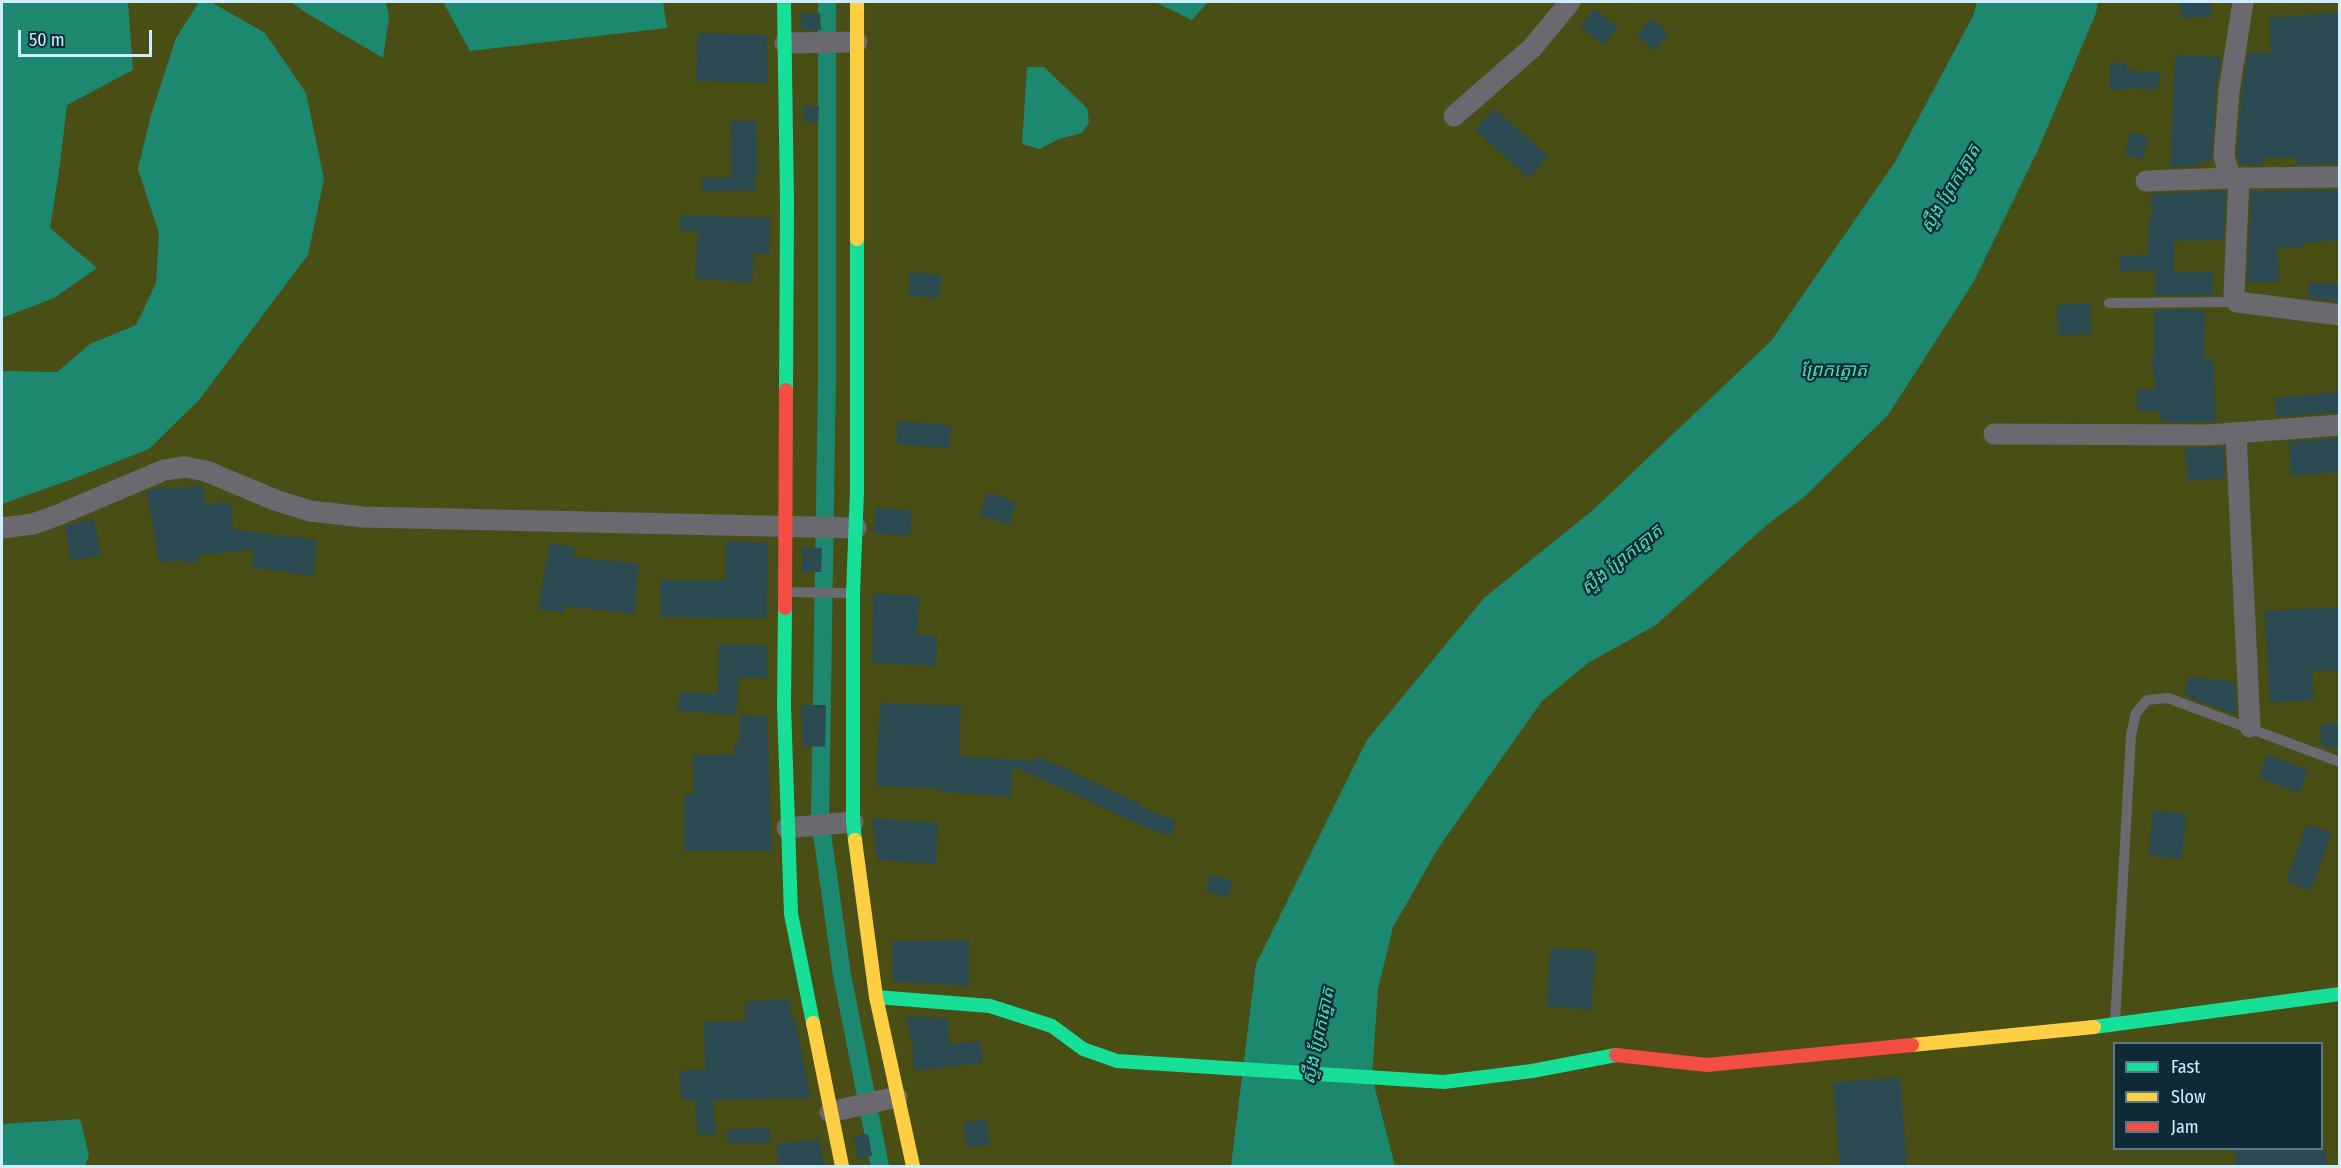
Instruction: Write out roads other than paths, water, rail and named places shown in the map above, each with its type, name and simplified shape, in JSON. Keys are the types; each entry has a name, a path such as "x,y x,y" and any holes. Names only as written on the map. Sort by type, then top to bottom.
{"street":[{"path":"784,2 790,528 785,591 784,706 795,828 790,915 838,1110 842,1167"},
{"path":"857,2 853,822 889,1099 913,1167"},
{"path":"1454,116 1532,48 1570,2"},
{"path":"2243,2 2228,102 2224,156 2234,178 2234,293 2237,302 2340,315"},
{"path":"785,43 857,42"},
{"path":"2146,181 2340,177"},
{"path":"1994,434 2236,433 2340,425"},
{"path":"2236,433 2250,727"},
{"path":"2,528 41,521 164,470 185,467 206,471 309,512 363,517 856,528"},
{"path":"795,828 853,822"},
{"path":"876,998 990,1006 1052,1026 1083,1049 1117,1060 1444,1082 1532,1071 1618,1055 1707,1065 2115,1025 2340,994"},
{"path":"838,1110 889,1099"}],"lane":[{"path":"2109,303 2237,302"},
{"path":"785,591 854,593"},
{"path":"2115,1025 2130,757 2136,713 2147,700 2168,698 2340,762"}],"water":[{"path":"2,2 128,2 133,70 67,105 50,228 97,268 54,298 2,318"},
{"path":"199,2 211,2 265,33 306,93 324,179 308,255 199,400 149,449 2,504 2,371 57,372 90,344 136,325 156,283 159,233 138,169 151,115 176,38"},
{"path":"291,2 386,2 389,18 383,58 308,14"},
{"path":"443,2 663,2 667,28 470,51"},
{"path":"1155,2 1208,2 1192,20"},
{"name":"ព្រែកត្នោត","path":"1977,2 2098,2 2096,13 2038,150 1973,283 1888,415 1803,498 1769,523 1656,625 1588,663 1542,701 1439,847 1393,927 1378,989 1372,1077 1395,1166 1231,1166 1256,964 1367,740 1484,598 1593,510 1771,341 1895,162 1973,16"},
{"path":"1027,67 1044,67 1087,108 1089,122 1082,133 1059,139 1040,149 1022,144"},
{"path":"80,1119 89,1155 85,1166 2,1166 2,1124"}],"waterway":[{"path":"827,2 827,378 820,819 842,975 880,1166"}],"water label":[{"name":"ស្ទឹង ព្រែកត្នោត","path":"1951,189"},
{"name":"ស្ទឹង ព្រែកត្នោត","path":"1622,560"},
{"name":"ស្ទឹង ព្រែកត្នោត","path":"1319,1036"}]}
